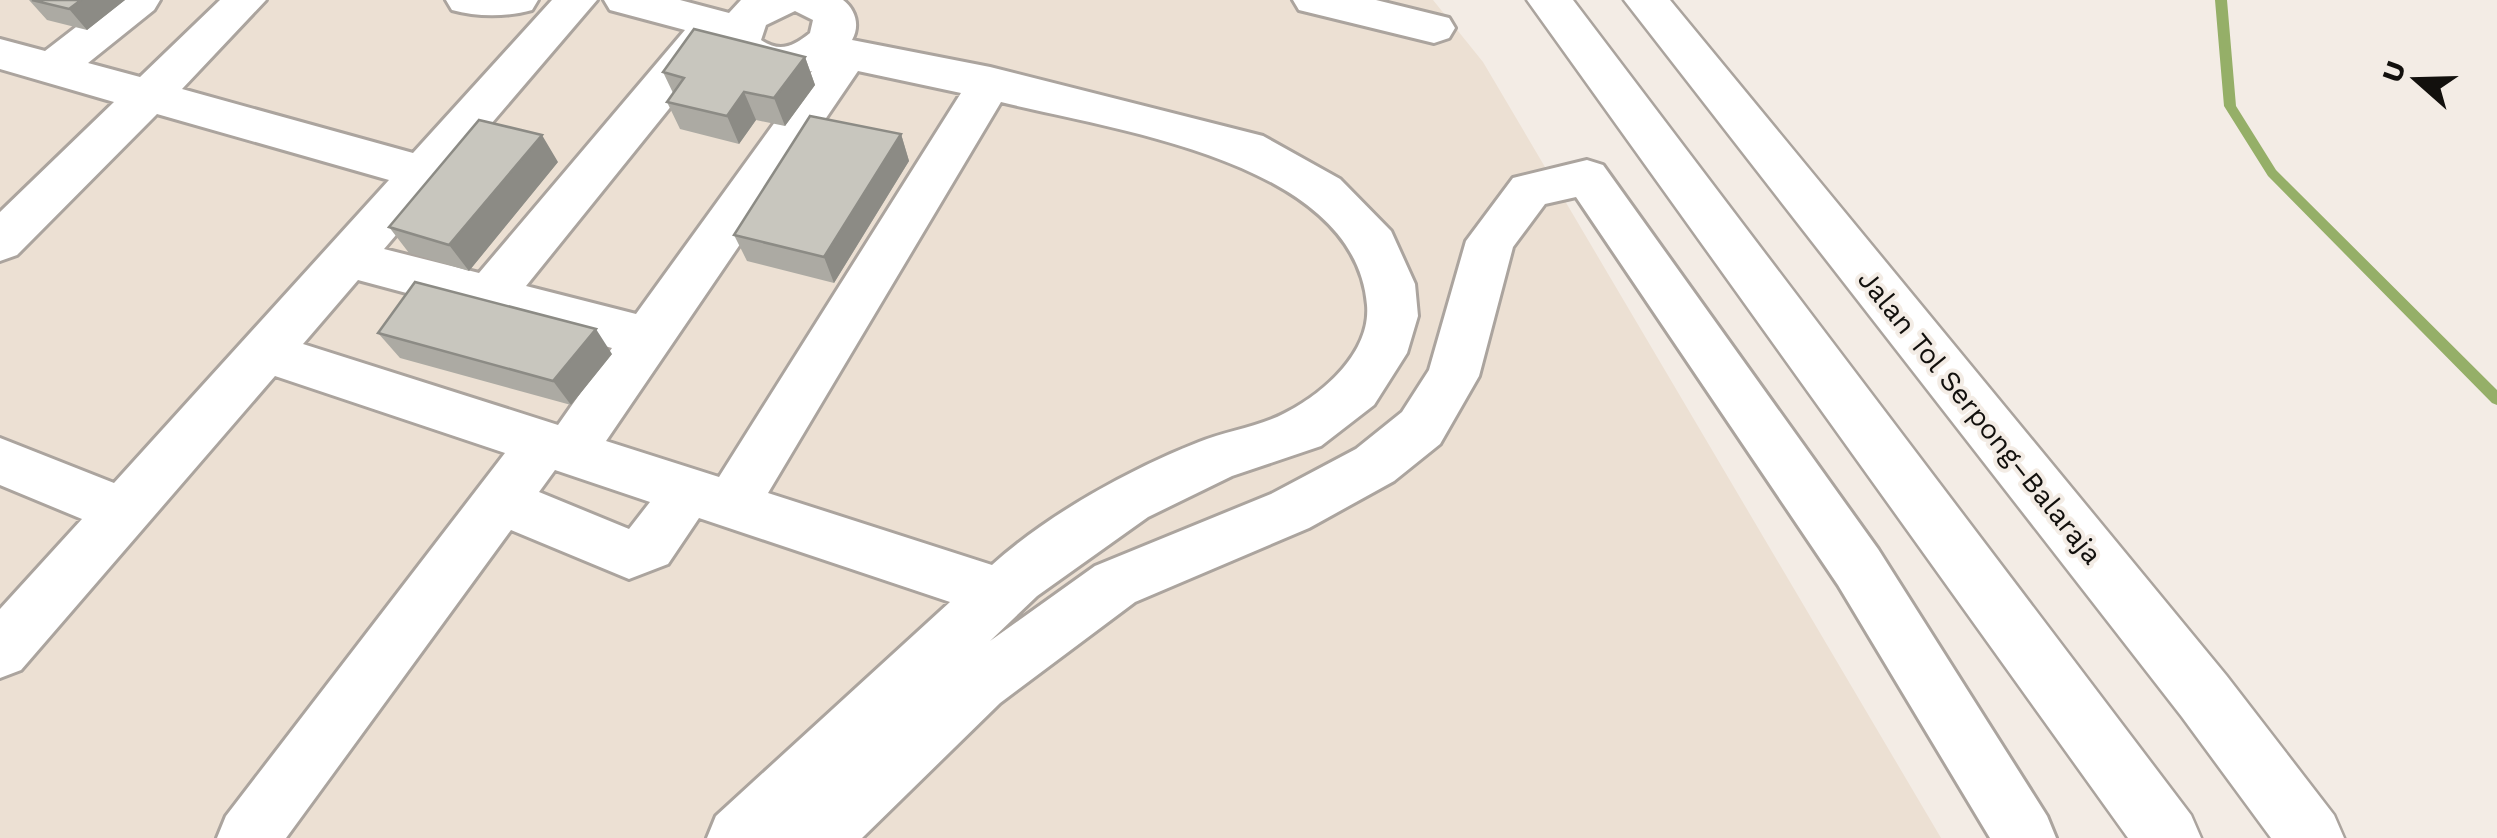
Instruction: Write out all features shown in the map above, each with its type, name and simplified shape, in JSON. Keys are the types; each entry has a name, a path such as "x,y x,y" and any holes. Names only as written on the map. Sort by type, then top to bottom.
{"highway":[{"path":"1549,0 2168,838"},
{"name":"Jalan Tol Serpong–Balaraja","path":"1646,0 2204,696 2311,838"}],"street":[{"path":"51,68 139,0"},
{"path":"0,242 245,0"},
{"path":"467,0 517,0"},
{"path":"0,650 576,0"},
{"path":"625,0 726,27 754,60 781,65 835,52 990,83 1229,143 1324,191 1374,244 1390,284 1393,316 1382,352 1356,390 1302,430 1214,459 1129,500 999,593 738,838"},
{"path":"490,296 726,27 783,0"},
{"path":"248,838 501,501 556,448 647,338 835,52 834,15 820,2 807,0"},
{"path":"1314,0 1434,28"},
{"path":"0,54 424,172"},
{"path":"501,501 629,554 641,554 708,497 990,83"},
{"path":"817,838 979,683 1115,584 1290,511 1375,465 1421,428 1453,376 1490,241 1530,190 1587,177 1858,567 2026,838"},
{"path":"348,259 647,338"},
{"path":"267,352 999,593"},
{"path":"0,462 125,512"}],"shaded area":[{"path":"0,0 1433,0 1483,62 1941,838 0,838"}],"building":[{"path":"32,0 81,0 69,9"},
{"path":"694,29 805,57 774,98 744,92 727,116 667,102 684,78 663,72"},
{"path":"810,116 901,134 824,257 734,235"},
{"path":"479,120 542,135 449,245 389,227"},
{"path":"415,282 596,329 553,381 378,333"}],"waterway":[{"path":"2221,0 2230,106 2272,173 2497,399"}]}
